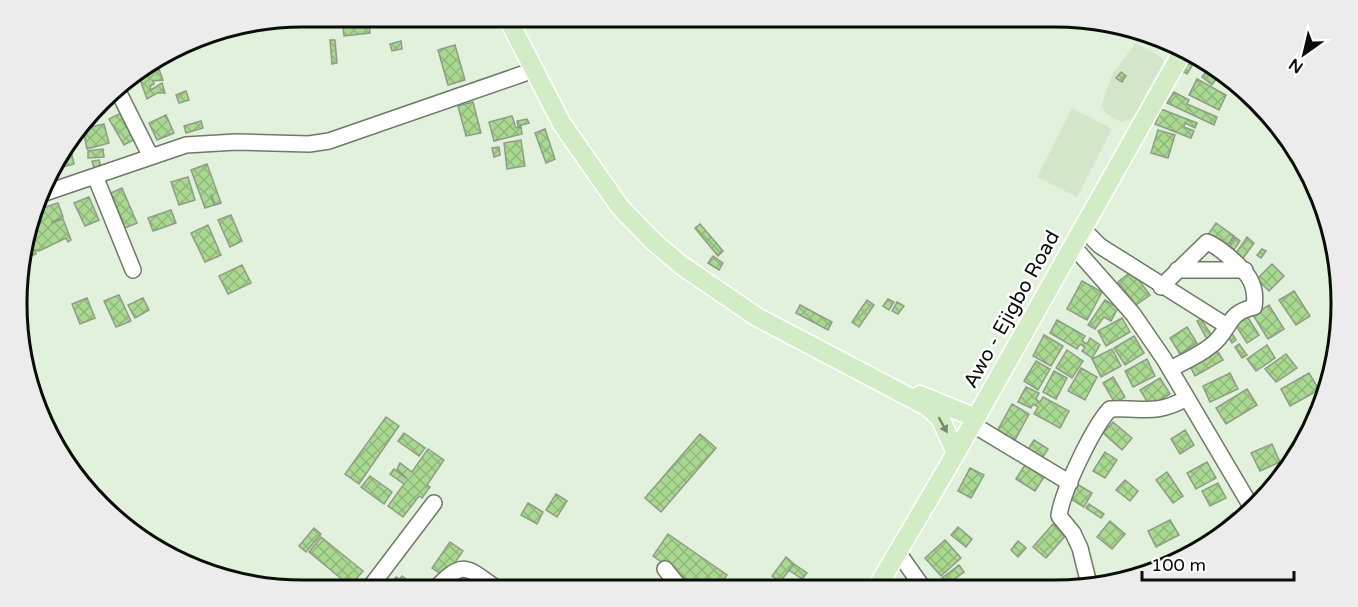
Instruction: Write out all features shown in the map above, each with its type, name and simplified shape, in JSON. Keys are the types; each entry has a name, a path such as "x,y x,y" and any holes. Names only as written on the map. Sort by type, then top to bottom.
{"main road":[{"path":"512,27 562,124 620,207 653,241 728,299 757,317 885,382 974,421"},
{"name":"Awo - Ejigbo Road","path":"881,580 956,453 1179,57"},
{"path":"885,382 935,413 945,427 956,453"}],"street":[{"path":"51,191 186,145 209,143 309,144 329,141 534,70"},
{"path":"121,96 150,156"},
{"path":"95,176 132,270"},
{"path":"1083,229 1100,246 1161,287 1227,326"},
{"path":"1161,287 1207,242 1245,270 1252,281 1256,296 1254,308 1241,311 1219,339 1170,369"},
{"path":"1073,246 1132,314 1170,369 1248,501"},
{"path":"1177,270 1245,270"},
{"path":"1088,578 1080,548 1073,533 1059,516 1070,483 1101,418 1110,409 1148,411 1169,408 1187,398"},
{"path":"974,421 1070,483"},
{"path":"376,580 434,503"},
{"path":"897,551 918,580"},
{"path":"444,580 454,570 461,569 471,571 484,580"},
{"path":"665,569 674,580"}],"shaded area":[{"path":"1136,43 1158,55 1164,61 1132,119 1121,122 1107,114 1101,106 1113,73"},
{"path":"1072,108 1112,129 1077,197 1037,177"}],"building":[{"path":"343,27 370,27 370,33 344,36"},
{"path":"330,40 335,40 337,63 332,64"},
{"path":"401,41 402,49 392,51 390,44"},
{"path":"455,45 465,80 448,85 438,50"},
{"path":"1186,62 1192,66 1187,74 1181,70"},
{"path":"159,69 163,80 153,81 154,84 150,86 151,90 162,83 165,93 157,93 147,99 140,80"},
{"path":"1121,72 1126,76 1122,82 1116,78"},
{"path":"1206,72 1216,79 1212,85 1202,77"},
{"path":"1197,79 1226,95 1219,110 1189,95"},
{"path":"186,91 189,100 179,103 176,95"},
{"path":"1174,92 1189,100 1187,104 1217,117 1214,125 1167,103"},
{"path":"473,102 481,133 466,136 458,106"},
{"path":"1161,109 1197,123 1195,128 1185,123 1184,127 1194,131 1191,138 1155,124"},
{"path":"123,112 137,138 124,145 109,119"},
{"path":"166,115 174,133 157,140 149,123"},
{"path":"512,116 516,128 521,127 522,134 494,141 489,122"},
{"path":"527,119 529,123 518,126 517,121"},
{"path":"201,121 203,128 186,133 184,126"},
{"path":"104,124 109,143 87,149 84,135 91,127"},
{"path":"545,129 555,159 546,163 535,133"},
{"path":"1158,130 1175,135 1168,158 1151,153"},
{"path":"521,140 525,166 507,169 504,143"},
{"path":"499,147 500,155 494,157 492,148"},
{"path":"103,149 104,157 88,158 88,151"},
{"path":"72,154 74,164 63,167"},
{"path":"99,160 101,167 94,168 92,161"},
{"path":"207,164 221,203 215,205 211,194 214,205 205,208 191,170"},
{"path":"188,177 195,200 179,205 171,182"},
{"path":"122,188 137,223 125,228 111,193"},
{"path":"89,197 99,220 85,226 74,203"},
{"path":"58,203 63,217 51,223 63,219 71,240 68,242 66,238 39,251 35,250 36,254 31,256 36,232 45,207"},
{"path":"171,210 176,223 153,231 148,218"},
{"path":"231,215 242,241 230,247 218,220"},
{"path":"1216,223 1234,236 1225,249 1207,236"},
{"path":"700,224 723,251 718,256 695,228"},
{"path":"208,225 221,255 205,262 191,233"},
{"path":"1235,237 1240,241 1231,254 1226,251"},
{"path":"1247,237 1254,243 1241,261 1234,256"},
{"path":"1262,249 1266,251 1261,258 1257,255"},
{"path":"713,256 723,263 719,270 708,263"},
{"path":"1272,264 1284,276 1269,291 1257,279"},
{"path":"242,265 251,283 228,294 219,276"},
{"path":"1132,271 1150,295 1136,305 1118,282"},
{"path":"1082,281 1102,292 1087,320 1067,309"},
{"path":"1294,291 1310,316 1296,325 1279,300"},
{"path":"119,295 131,321 116,327 104,301"},
{"path":"87,298 95,318 80,324 72,304"},
{"path":"143,298 149,310 135,318 128,305"},
{"path":"888,299 894,302 889,310 883,306"},
{"path":"867,300 874,305 859,327 852,322"},
{"path":"1105,300 1118,308 1111,321 1104,317 1095,329 1088,325"},
{"path":"897,302 904,306 898,314 892,311"},
{"path":"800,305 832,322 828,330 796,313"},
{"path":"1269,305 1284,329 1268,339 1253,315"},
{"path":"1245,313 1259,335 1247,343 1233,321"},
{"path":"1122,318 1130,332 1106,346 1098,331"},
{"path":"1201,319 1212,336 1207,339 1197,321"},
{"path":"1057,320 1085,336 1082,341 1087,344 1090,338 1100,345 1092,358 1082,351 1085,347 1080,344 1077,349 1050,333"},
{"path":"1187,327 1197,343 1180,354 1170,338"},
{"path":"1231,332 1236,340 1232,343 1227,335"},
{"path":"1044,335 1063,346 1051,366 1033,356"},
{"path":"1134,336 1144,353 1125,365 1114,348"},
{"path":"1239,344 1247,355 1242,358 1235,347"},
{"path":"1267,345 1275,358 1256,371 1247,359"},
{"path":"1215,347 1223,360 1195,376 1188,362"},
{"path":"1112,349 1121,366 1101,377 1092,359"},
{"path":"1067,350 1083,361 1072,378 1056,368"},
{"path":"1286,354 1297,368 1276,382 1265,369"},
{"path":"1147,359 1155,376 1133,387 1125,371"},
{"path":"1036,361 1050,369 1038,390 1024,381"},
{"path":"1081,368 1097,377 1085,400 1068,391"},
{"path":"1054,371 1067,378 1056,399 1043,392"},
{"path":"1230,373 1238,389 1210,402 1203,386"},
{"path":"1309,373 1318,388 1316,392 1290,406 1281,389"},
{"path":"1113,377 1125,397 1115,403 1103,383"},
{"path":"1160,378 1170,394 1150,406 1140,390"},
{"path":"1026,387 1039,393 1036,399 1040,402 1043,397 1069,411 1060,428 1034,414 1038,407 1033,404 1031,408 1018,402"},
{"path":"1247,389 1257,405 1226,424 1216,408"},
{"path":"1012,404 1029,414 1014,442 996,433"},
{"path":"386,417 399,426 359,484 345,474"},
{"path":"1113,422 1132,438 1122,450 1103,433"},
{"path":"1185,430 1194,445 1180,454 1171,439"},
{"path":"404,433 425,448 419,456 398,441"},
{"path":"700,434 716,448 661,512 645,498"},
{"path":"1034,440 1048,449 1041,460 1027,451"},
{"path":"1272,444 1280,462 1260,471 1251,453"},
{"path":"428,449 444,460 427,485 430,487 422,498 419,496 403,517 388,506 404,484 390,474 394,469 407,479 397,469 400,463 412,472"},
{"path":"1105,452 1117,460 1105,478 1093,471"},
{"path":"1207,462 1216,478 1196,489 1187,473"},
{"path":"1025,465 1044,477 1035,491 1016,479"},
{"path":"970,468 984,475 971,498 958,491"},
{"path":"1167,472 1183,496 1173,503 1156,480"},
{"path":"370,476 392,492 384,504 361,487"},
{"path":"1125,480 1138,491 1130,501 1116,490"},
{"path":"1218,483 1226,498 1210,506 1202,491"},
{"path":"1077,484 1092,493 1084,507 1069,498"},
{"path":"556,494 567,501 557,517 546,510"},
{"path":"528,503 543,512 537,524 521,515"},
{"path":"1089,504 1104,514 1101,518 1086,508"},
{"path":"1170,520 1179,535 1156,547 1148,531"},
{"path":"1110,521 1125,534 1112,549 1097,537"},
{"path":"1053,524 1066,535 1046,558 1033,547"},
{"path":"958,527 972,539 966,547 951,535"},
{"path":"314,528 321,534 306,552 299,546"},
{"path":"668,534 727,575 723,580 688,580 653,556"},
{"path":"321,537 363,571 355,580 343,580 309,552"},
{"path":"945,540 961,558 941,576 925,558"},
{"path":"1018,541 1026,548 1018,557 1011,550"},
{"path":"450,542 463,551 445,577 432,568"},
{"path":"786,557 794,564 782,580 772,576"},
{"path":"794,564 807,573 802,579 789,570"},
{"path":"959,565 964,572 953,580 942,578"},
{"path":"462,574 471,580 458,580"},
{"path":"402,576 408,580 394,580 396,577 400,579"}]}
